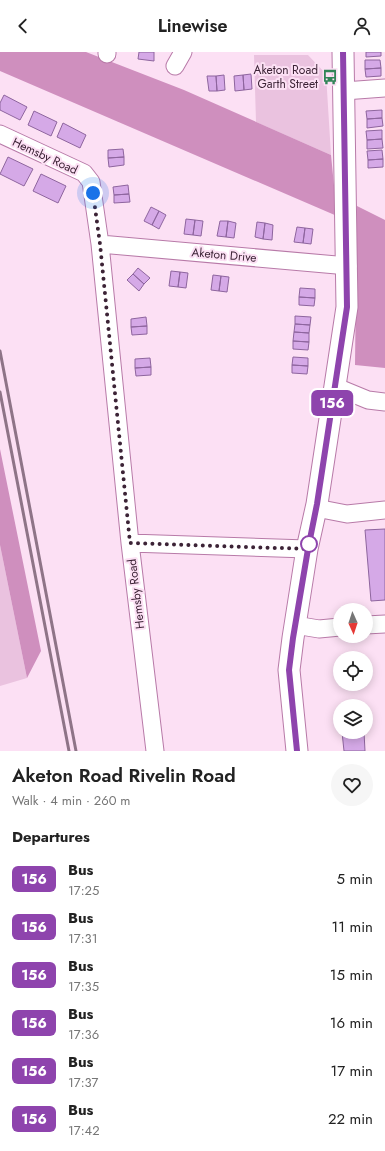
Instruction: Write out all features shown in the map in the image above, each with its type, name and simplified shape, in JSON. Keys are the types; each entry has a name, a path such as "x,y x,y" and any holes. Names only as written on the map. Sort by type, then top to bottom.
{"main road":[{"path":"297,751 289,670 347,307 348,266 344,174 343,52"}],"street":[{"path":"344,90 385,88"},
{"name":"Hemsby Road","path":"0,134 84,174 91,182 100,244 130,543 155,751"},
{"name":"Aketon Drive","path":"100,244 348,266"},
{"path":"334,386 368,400 385,402"},
{"path":"316,508 347,514 385,510"},
{"path":"130,543 308,549"},
{"path":"373,625 385,624"},
{"path":"295,625 319,629 333,628"}],"shaded area":[{"path":"0,52 86,52 184,90 331,155 337,216 0,71"},
{"path":"254,55 308,55 326,74 331,155 256,122"},
{"path":"357,206 385,220 385,368 355,365"},
{"path":"0,449 41,651 27,678 0,545"},
{"path":"0,545 27,678 0,686"}],"building":[{"path":"139,52 154,52 154,61 138,59"},
{"path":"366,52 381,52 381,56 366,57"},
{"path":"365,60 380,60 381,68 365,69"},
{"path":"381,68 381,76 366,77 365,69"},
{"path":"251,74 252,89 244,90 243,75"},
{"path":"224,75 225,90 217,91 216,76"},
{"path":"243,75 244,90 235,91 234,76"},
{"path":"207,76 216,76 217,91 209,91"},
{"path":"4,95 27,107 20,120 0,110 0,103"},
{"path":"382,110 382,118 367,119 366,111"},
{"path":"34,111 57,122 51,136 28,125"},
{"path":"382,118 383,126 367,128 367,119"},
{"path":"63,123 86,135 80,148 57,137"},
{"path":"382,130 382,139 367,140 366,131"},
{"path":"382,139 383,148 367,149 367,140"},
{"path":"123,149 124,157 108,158 108,150"},
{"path":"382,150 383,159 368,160 367,151"},
{"path":"8,157 33,169 24,186 0,174"},
{"path":"124,157 124,165 109,167 108,158"},
{"path":"383,159 383,167 368,168 368,160"},
{"path":"41,174 66,186 58,203 33,191"},
{"path":"128,185 129,194 114,195 113,187"},
{"path":"129,194 130,202 114,203 114,195"},
{"path":"151,207 159,211 152,225 144,221"},
{"path":"159,211 166,215 159,229 152,225"},
{"path":"186,219 195,220 193,235 184,234"},
{"path":"195,220 203,221 201,236 193,235"},
{"path":"220,221 228,221 226,237 217,236"},
{"path":"228,221 236,223 234,238 226,237"},
{"path":"257,222 265,223 263,239 255,237"},
{"path":"265,223 273,225 272,240 263,239"},
{"path":"297,227 305,228 303,243 294,242"},
{"path":"305,228 313,229 311,244 303,243"},
{"path":"138,268 150,278 144,284 133,274"},
{"path":"171,271 180,272 178,287 169,286"},
{"path":"180,272 188,273 186,288 178,287"},
{"path":"133,274 144,284 139,291 127,280"},
{"path":"213,275 221,276 219,291 211,290"},
{"path":"221,276 229,277 227,292 219,291"},
{"path":"300,288 315,289 315,298 299,297"},
{"path":"299,297 315,298 314,306 299,305"},
{"path":"295,316 311,317 310,325 295,324"},
{"path":"146,317 147,326 131,327 131,319"},
{"path":"295,324 310,325 309,333 294,332"},
{"path":"147,326 147,334 132,335 131,327"},
{"path":"294,332 309,333 309,342 293,341"},
{"path":"293,341 309,342 308,350 293,349"},
{"path":"293,357 308,358 308,366 292,365"},
{"path":"150,358 151,367 135,368 135,359"},
{"path":"292,365 308,366 307,374 292,373"},
{"path":"151,367 151,375 136,376 135,368"},
{"path":"385,529 385,600 371,601 365,530"},
{"path":"343,739 364,739 365,751 344,751"}],"railway":[{"path":"0,351 76,751"},
{"path":"0,392 69,751"}],"bus line":[{"name":"156","path":"297,751 289,670 308,549 317,504 347,307 348,266 344,174 343,52"}],"place":[{"name":"Aketon Road Garth Street","path":"330,77"}],"route":[{"path":"93,193 100,244 130,543 308,549 309,544"}]}
